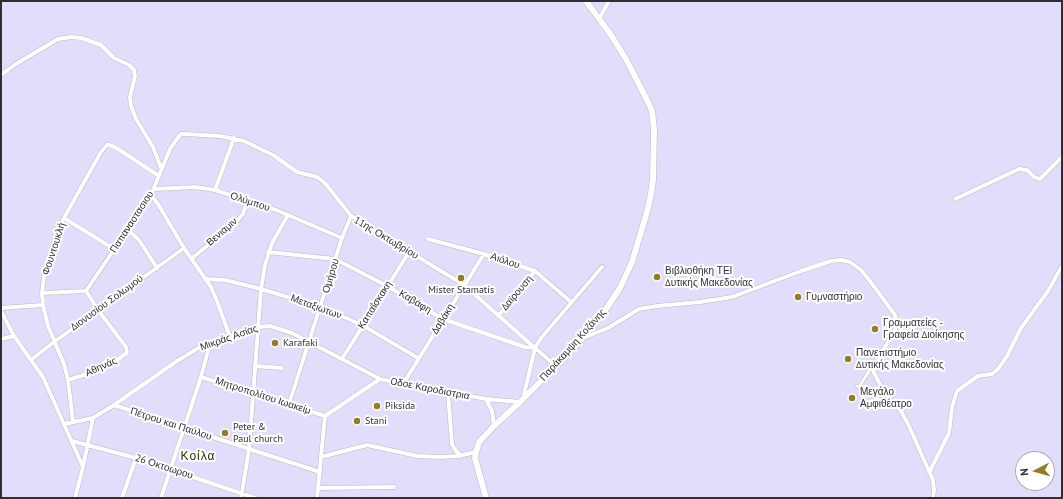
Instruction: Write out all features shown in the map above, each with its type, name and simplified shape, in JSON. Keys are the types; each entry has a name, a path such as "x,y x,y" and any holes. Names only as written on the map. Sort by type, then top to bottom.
{"main road":[{"name":"Παράκαμψη Κοζάνης","path":"476,452 482,438 556,366 606,309 632,262 647,212 653,180 654,130 652,111 642,89 612,35 586,1"},
{"path":"476,452 476,462 486,498"}],"street":[{"path":"599,19 609,1"},
{"path":"1,75 16,64 58,39 71,37 81,38 101,45 114,58 129,65 134,70 135,76 130,97 131,106 136,119 153,147 162,168"},
{"name":"11ης Οκτωβρίου","path":"170,149 179,136 185,134 234,138 266,151 298,172 317,177 325,183 351,216 464,285 535,348"},
{"path":"214,190 234,138"},
{"name":"Φουντουκλή","path":"73,422 68,380 64,364 48,326 43,305 42,293 49,258 56,236 64,218 101,152 107,145 115,147 159,176"},
{"name":"Παπαναστασιου","path":"86,292 154,189 170,149"},
{"path":"956,199 1019,169 1027,170 1034,177 1040,179 1062,157"},
{"name":"Ολύμπου","path":"154,189 195,187 214,190 288,215 342,238"},
{"path":"150,195 158,204 184,248 205,279 217,301 230,337"},
{"name":"Βενιαμιν","path":"191,259 240,218 247,201"},
{"path":"241,496 249,449 264,265 268,252 288,215"},
{"name":"Ομήρου","path":"289,404 342,238 351,216"},
{"path":"64,218 114,250"},
{"path":"127,229 139,240 157,268"},
{"name":"Αιόλου","path":"428,239 484,254 535,271 571,302"},
{"name":"Διονυσίου Σολωμού","path":"32,359 184,248"},
{"name":"Καβάφη","path":"268,252 335,260 388,286 443,319 525,348 535,348"},
{"name":"Καπαΐσκακη","path":"342,360 362,325 409,252"},
{"name":"Δαβάκη","path":"403,384 484,254"},
{"path":"581,339 608,328 639,309 732,297 835,260 846,261 855,266 870,281 893,312 896,319 895,330 875,364 874,369 878,382 905,417 930,471 934,485 933,498"},
{"path":"930,471 949,433 952,407 957,391 978,376 992,374 998,370 1021,328 1040,303 1062,266"},
{"path":"521,401 535,348 541,338 602,267"},
{"name":"Δαϊρουση","path":"499,315 535,271"},
{"name":"Μεταξιωτων","path":"205,279 225,280 261,288 321,307 362,325 418,358"},
{"path":"42,293 86,292 98,310"},
{"path":"43,305 1,310 14,336 32,359 43,377 83,468"},
{"name":"Αθηνάς","path":"68,380 111,364 125,355 127,350 126,347 98,310"},
{"name":"Μικράς Ασίας","path":"64,424 93,418 194,351 210,343 258,327 277,327 380,379"},
{"path":"1,339 14,336"},
{"path":"161,498 201,376 210,343"},
{"path":"535,348 556,366"},
{"path":"255,366 282,368"},
{"path":"874,369 871,368 858,387 884,402 892,402"},
{"name":"Μητροπολίτου Ιωακείμ","path":"201,376 325,416"},
{"name":"Oδοε Καροδιστρια","path":"325,416 380,379 486,399 521,401"},
{"path":"448,393 452,444 461,456"},
{"path":"486,399 492,411 494,426"},
{"name":"Πέτρου και Παύλου","path":"114,405 320,472"},
{"path":"317,498 325,416"},
{"path":"74,498 83,468 93,418"},
{"name":"26 Οκτοωρου","path":"72,441 136,458 171,469 241,496 256,498"},
{"path":"321,457 367,445 417,456 461,456 476,452"},
{"path":"122,498 136,458"},
{"path":"318,488 394,487"}],"shaded area":[{"path":"1,1 1062,1 1062,498 1,498"}],"place":[{"name":"Βιβλιοθήκη ΤΕΙ Δυτικής Μακεδονίας","path":"657,277"},
{"name":"Mister Stamatis","path":"461,278"},
{"name":"Γυμναστήριο","path":"798,297"},
{"name":"Γραμματείες - Γραφεία Διοίκησης","path":"875,329"},
{"name":"Karafaki","path":"275,343"},
{"name":"Πανεπιστήμιο Δυτικής Μακεδονίας","path":"848,359"},
{"name":"Μεγάλο Αμφιθέατρο","path":"852,398"},
{"name":"Piksida","path":"377,406"},
{"name":"Stani","path":"357,421"},
{"name":"Peter & Paul church","path":"225,433"}],"district":[{"name":"Κοίλα","path":"198,457"}]}
